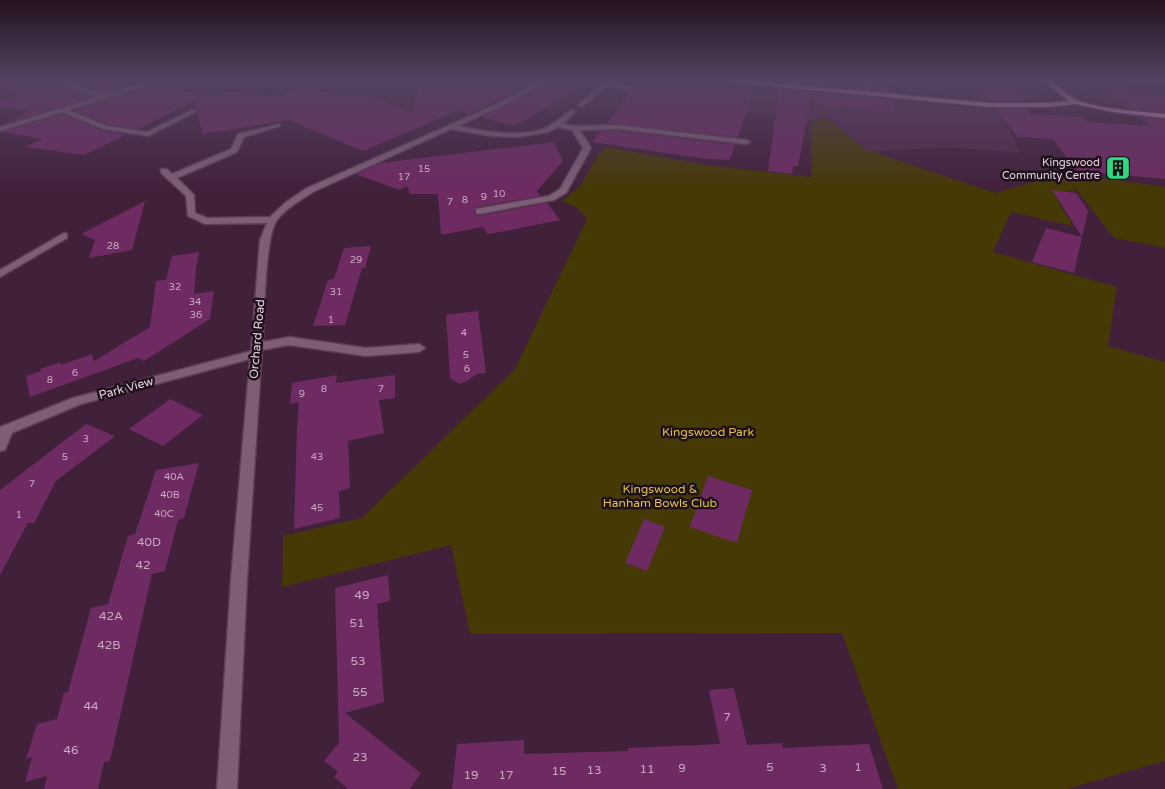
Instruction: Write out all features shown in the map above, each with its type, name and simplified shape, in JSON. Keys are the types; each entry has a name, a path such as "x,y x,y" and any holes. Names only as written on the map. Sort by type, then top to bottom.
{"street":[{"path":"0,129 40,117"},
{"path":"78,117 105,128 148,134 182,117"},
{"path":"278,125 241,136 234,150 168,175 190,195 191,214 205,221 272,220 289,204 310,190 473,117"},
{"path":"451,127 487,134 510,135 544,130 557,125 566,117"},
{"path":"557,125 575,128 617,127 746,142"},
{"path":"479,211 551,198 563,191 587,148 575,128"},
{"name":"Orchard Road","path":"227,789 239,579 256,351 265,240 272,220"},
{"path":"0,274 64,236"},
{"name":"Park View","path":"3,431 77,401 289,341 366,352 419,348"},
{"path":"0,446 3,431"}],"shaded area":[{"path":"784,117 1002,117 1020,153 948,147 868,152 827,119 812,120"},
{"path":"1137,117 1165,117 1165,142"}],"green space":[{"name":"Kingswood Park","path":"825,117 868,152 876,151 885,156 995,193 1064,173 1165,187 1165,248 1114,238 1069,180 1076,191 1056,191 1057,199 1073,226 1011,212 993,252 1117,287 1108,346 1165,362 1165,761 1066,789 898,789 842,633 470,634 451,545 282,587 283,536 362,518 515,369 587,219 576,207 562,201 581,185 599,153 606,147 706,165 811,177 812,120 826,118"}],"building":[{"path":"18,117 27,117 0,125"},
{"path":"53,117 69,117 102,131 126,135 84,155 25,147 42,139 2,132"},
{"path":"91,117 162,117 138,129 108,124"},
{"path":"198,117 443,117 363,151 289,120 203,134"},
{"path":"481,117 530,117 514,126"},
{"path":"612,117 745,117 738,137 607,123"},
{"path":"775,117 808,117 798,166 793,166 792,174 768,171"},
{"path":"1002,117 1082,117 1087,122 1152,126 1141,117 1165,120 1165,179 1077,171 1053,139 1018,137"},
{"path":"601,131 617,131 735,145 730,160 707,159 592,142"},
{"path":"554,142 563,161 537,191 541,196 476,207 474,213 479,216 547,203 560,220 501,232 487,234 483,227 441,235 438,194 410,194 407,186 399,190 356,174 380,163"},
{"path":"1052,190 1076,193 1088,211 1074,273 1032,262 1046,228 1082,237"},
{"path":"145,201 132,250 89,258 95,240 81,234"},
{"path":"371,246 365,268 362,268 345,325 313,326 328,280 334,279 344,248"},
{"path":"199,252 194,294 214,291 210,319 144,361 138,358 30,397 26,376 60,362 61,365 92,354 94,361 150,327 156,281 166,280 172,256"},
{"path":"478,311 486,373 477,374 466,382 459,384 450,378 446,315"},
{"path":"337,375 336,383 395,375 395,398 379,400 384,433 348,441 350,488 339,491 340,518 294,529 299,402 290,404 292,383"},
{"path":"170,399 203,415 163,446 129,429"},
{"path":"86,424 115,436 56,481 34,523 28,523 0,575 0,490"},
{"path":"199,463 184,518 178,520 165,571 152,574 110,761 104,762 98,789 44,789 47,776 25,782 32,757 26,759 37,724 57,719 64,693 68,692 91,608 108,604 128,536 135,534 156,470"},
{"path":"708,476 752,490 737,543 690,527"},
{"path":"644,519 665,527 647,571 625,563"},
{"path":"388,575 390,601 377,604 384,702 345,713 421,773 410,789 348,789 334,777 338,772 324,761 339,743 335,588"},
{"path":"734,688 747,745 782,743 783,748 869,744 883,789 452,789 457,744 524,740 524,754 628,751 628,748 720,744 709,690"}],"place":[{"name":"Kingswood Community Centre","path":"1118,168"}],"park label":[{"name":"Kingswood & Hanham Bowls Club","path":"660,496"}]}
